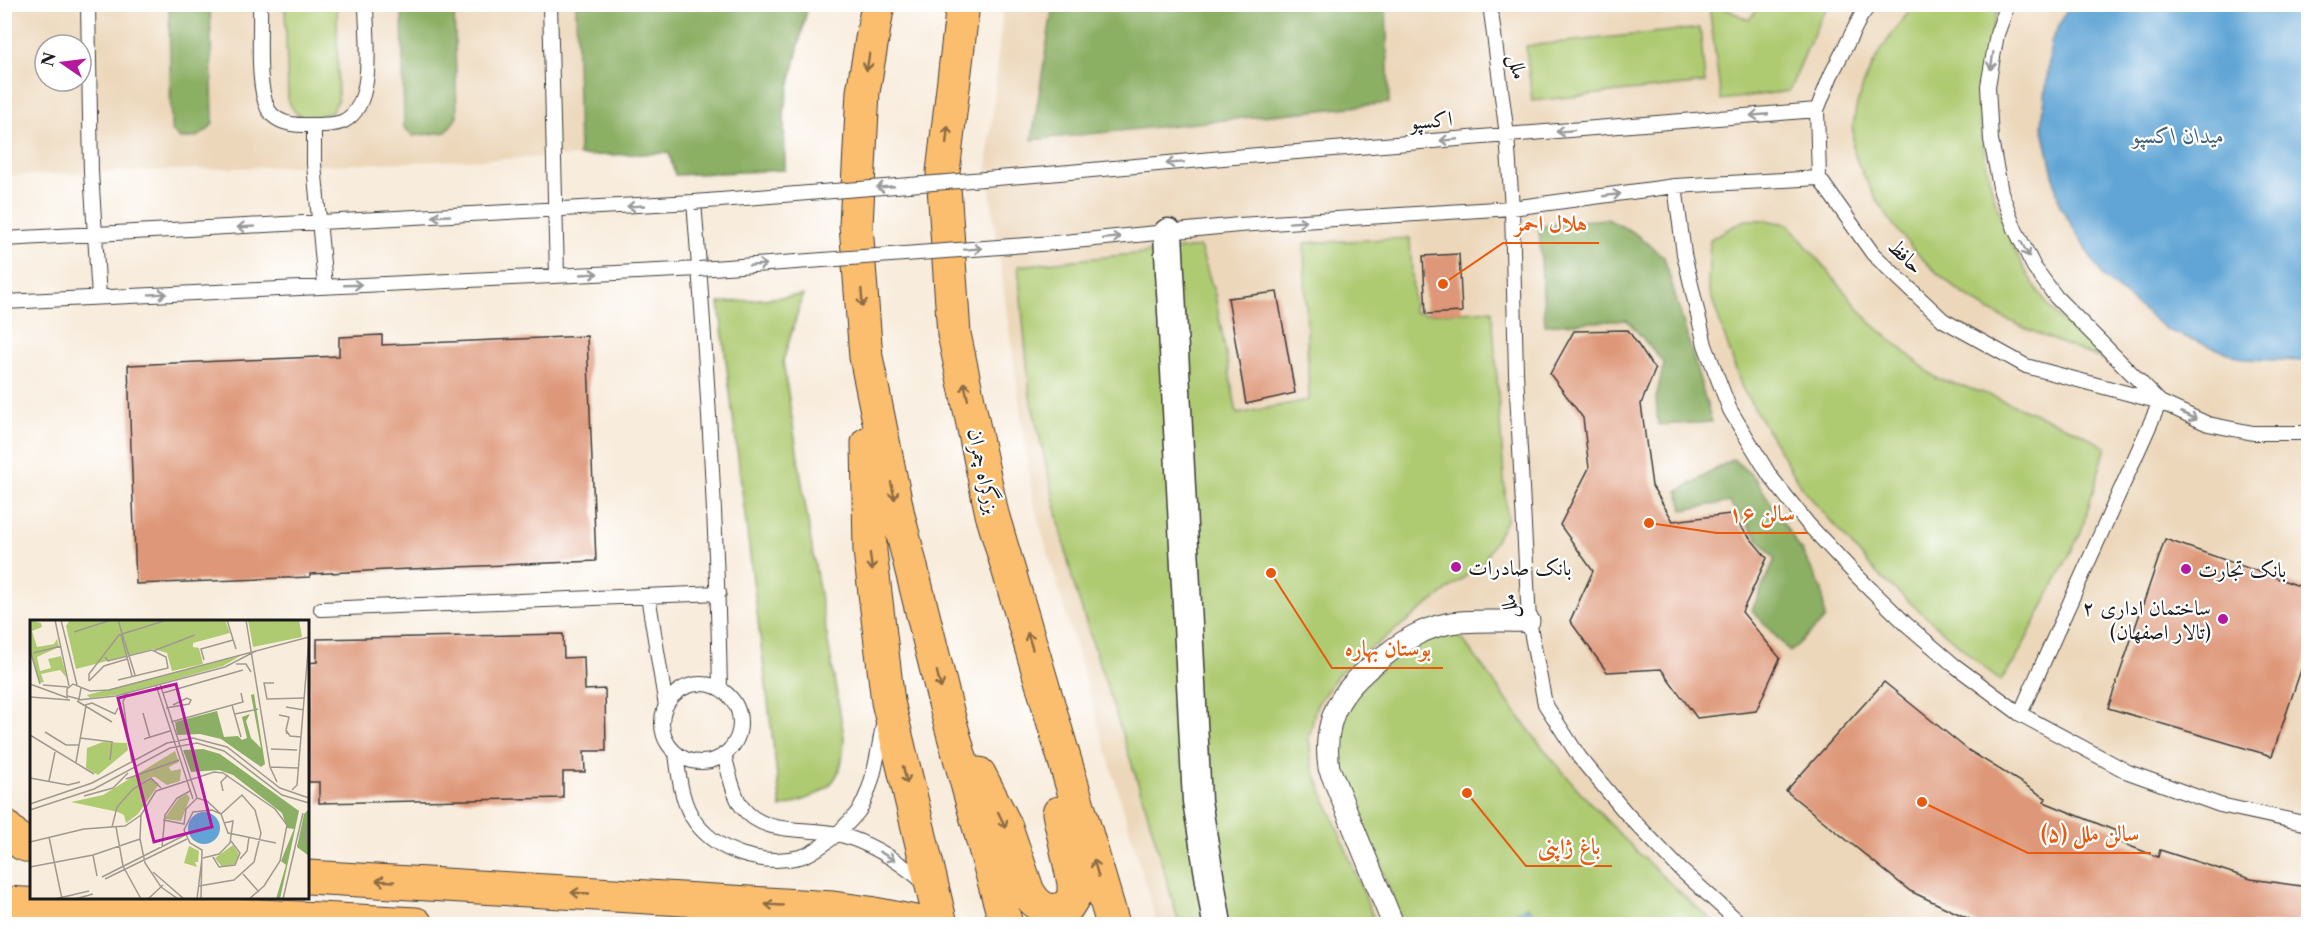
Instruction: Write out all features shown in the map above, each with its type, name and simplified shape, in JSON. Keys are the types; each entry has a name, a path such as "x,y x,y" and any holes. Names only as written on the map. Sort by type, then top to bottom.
{"highway":[{"path":"878,4 863,92 856,225 866,357 870,551 888,702 941,924"},
{"name":"بزرگراه چمران","path":"963,4 943,172 954,334 992,514 1113,924"},
{"path":"866,357 898,514 947,711 1006,924"},
{"path":"947,711 1006,827 1028,892 1044,909 1054,911 1066,907 1074,896 1074,883 1058,810 1040,673"},
{"path":"4,826 23,844 30,847"},
{"path":"309,877 833,908 925,924"},
{"path":"4,903 416,924"}],"street":[{"path":"1168,233 1197,801 1217,924"},
{"path":"1393,924 1329,768 1326,748 1328,732 1340,699 1366,669 1405,640 1427,629 1449,623 1529,621"}],"lane":[{"path":"88,4 91,172 99,297"},
{"path":"260,4 262,89 269,111 288,125 314,125 344,121 359,108 367,84 366,4"},
{"path":"550,4 556,276"},
{"name":"ملل","path":"1490,4 1507,135 1512,208 1516,373 1529,621 1545,704 1580,758 1626,813 1673,862 1741,924"},
{"path":"4,302 699,269 1054,243 1239,225 1512,208 1675,186 1819,178 1817,110 1831,75 1861,16 1870,4"},
{"name":"حافظ","path":"2008,4 1997,33 1988,86 1993,150 2001,192 2015,229 2034,267 2056,297 2160,402"},
{"name":"اکسپو","path":"4,239 694,202 1817,110"},
{"path":"314,125 314,164 325,286"},
{"name":"حافظ","path":"1819,178 1873,254 1943,320 2026,366 2160,402 2208,424 2253,434 2308,433"},
{"path":"1675,186 1684,254 1705,345 1730,410 1770,476 1808,525 1897,616 1954,665 2020,714 2128,771 2220,805 2308,824"},
{"path":"694,202 719,593 720,689"},
{"path":"2020,714 2160,402"},
{"path":"321,609 719,593"},
{"path":"648,596 666,706"},
{"path":"708,685 720,689 737,708 740,721 733,745 724,754 712,760 700,762 687,760 676,753 663,732 662,719 666,706 673,696 690,686 708,685"},
{"path":"676,753 682,792 695,821 718,844 739,854 778,860 802,857 837,834 860,810 875,769 888,702"},
{"path":"724,754 741,806 758,820 793,830 837,834 902,863 931,888"}],"shaded area":[{"path":"4,5 808,5 784,110 785,170 675,175 669,153 5,176"},
{"path":"1003,5 2308,5 2308,924 1157,924 1033,502 987,170"}],"green space":[{"path":"1053,4 1386,5 1389,103 1032,140"},
{"path":"169,5 210,5 213,123 203,134 190,138 180,139 171,129"},
{"path":"285,5 337,5 338,101 331,113 310,118 300,116 291,107 288,99"},
{"path":"402,5 454,5 457,117 446,132 413,136 404,127"},
{"path":"576,5 808,5 784,110 785,170 675,175 669,153 579,156"},
{"path":"1709,5 1717,5 1749,20 1760,5 1829,5 1820,19 1789,91 1721,100"},
{"path":"1915,5 1999,5 1984,71 1981,125 1985,158 2004,225 2018,257 2056,314 2078,336 2122,367 2022,327 1965,295 1928,264 1895,227 1881,207 1855,154 1853,124 1857,105 1871,69 1891,35"},
{"path":"1700,28 1705,83 1532,101 1526,46"},
{"path":"1607,219 1633,232 1664,257 1712,422 1658,425 1656,398 1664,363 1627,320 1545,325 1539,227 1565,222"},
{"path":"1745,220 1788,224 1871,323 1936,378 1984,393 2077,431 2106,447 2081,532 2015,661 2000,681 1876,573 1802,488 1742,388 1708,287 1710,239"},
{"path":"1410,238 1414,312 1427,314 1492,310 1507,519 1483,563 1340,672 1316,706 1309,738 1312,766 1376,924 1179,924 1147,811 1073,582 1030,396 1018,266 1200,247 1215,295 1237,414 1309,400 1304,243"},
{"path":"803,295 783,361 844,736 840,767 829,786 809,798 781,808 719,303"},
{"path":"1733,459 1755,478 1804,555 1822,589 1825,619 1790,652 1752,610 1775,559 1729,502 1683,510 1678,491"},
{"path":"1456,631 1535,738 1577,788 1667,881 1716,924 1403,924 1338,758 1334,734 1346,704 1400,649"}],"water":[{"name":"میدان اکسپو","path":"2069,5 2308,5 2308,361 2244,359 2167,330 2103,277 2060,206 2042,125 2051,42"},
{"path":"1527,906 1542,924 1498,924"}],"building":[{"path":"1459,254 1462,312 1426,314 1423,256"},
{"path":"1277,292 1295,393 1246,404 1228,298"},
{"path":"1628,330 1655,370 1641,404 1652,486 1673,521 1730,514 1767,558 1742,612 1780,658 1756,711 1697,718 1661,669 1607,672 1570,621 1593,571 1560,525 1589,468 1583,418 1550,374 1574,331"},
{"path":"382,335 382,345 587,336 596,561 136,584 128,365 339,356 339,337"},
{"name":"ساختمان اداری ۲ (تالار اصفهان)","path":"2165,539 2308,589 2308,649 2272,756 2108,708"},
{"path":"563,634 564,658 584,657 585,690 605,689 606,751 584,751 585,772 563,772 563,798 319,803 319,782 309,782 309,663 317,662 317,639"},
{"path":"1884,682 1968,750 2046,798 2044,802 2116,831 2114,840 2158,857 2160,850 2251,879 2308,887 2308,924 1980,924 1910,891 1786,791"}],"place":[{"name":"هلال احمر","path":"1443,284"},
{"name":"سالن ۱۶","path":"1649,523"},
{"name":"بانک صادرات","path":"1456,567"},
{"name":"بانک تجارت","path":"2186,569"},
{"name":"بوستان بهاره","path":"1271,573"},
{"name":"ساختمان اداری ۲ (تالار اصفهان)","path":"2223,619"},
{"name":"باغ ژاپنی","path":"1467,793"},
{"name":"(۵) سالن ملل","path":"1922,802"}]}
